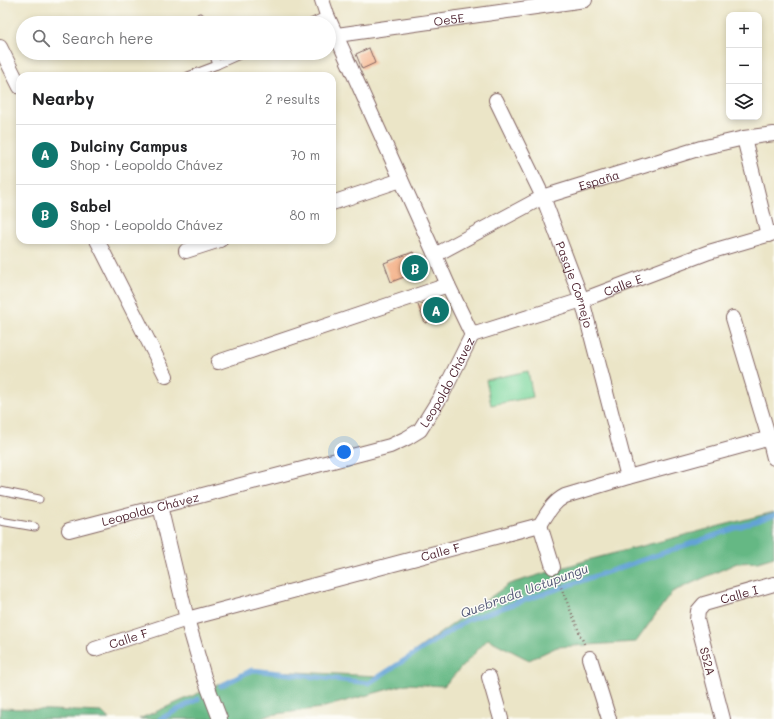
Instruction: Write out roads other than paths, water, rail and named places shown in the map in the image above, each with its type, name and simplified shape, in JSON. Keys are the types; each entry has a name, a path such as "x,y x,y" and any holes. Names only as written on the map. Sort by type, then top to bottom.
{"street":[{"name":"Leopoldo Chávez","path":"322,0 327,15"},
{"name":"Oe5E","path":"336,35 585,0"},
{"name":"Leopoldo Chávez","path":"69,530 390,446 420,430 443,393 472,335 448,285 336,35"},
{"path":"0,47 16,79"},
{"name":"Pasaje Cornejo","path":"496,100 542,197 582,300 628,478"},
{"name":"España","path":"435,255 542,197 701,148 744,138 774,134"},
{"path":"744,138 771,234"},
{"path":"336,202 401,180"},
{"name":"Calle E","path":"472,335 582,300 709,252 771,234"},
{"path":"99,244 166,376"},
{"path":"186,251 208,244"},
{"path":"218,362 448,285"},
{"path":"733,318 772,438 774,458"},
{"path":"553,567 540,524 560,498 772,438"},
{"path":"160,506 186,619 204,677 220,719"},
{"name":"Calle F","path":"95,649 186,619 540,524"},
{"name":"Calle I","path":"704,604 774,584"},
{"name":"S52A","path":"704,604 698,611 697,620 723,719"},
{"path":"590,658 609,719"},
{"path":"489,677 501,719"}],"lane":[{"path":"215,60 217,65"},
{"path":"199,72 228,60"},
{"path":"0,491 39,498"},
{"path":"0,521 35,528"}],"waterway":[{"name":"Quebrada Uctupungu","path":"221,686 252,670 369,683 467,620 774,515"},
{"name":"Quebrada Uctupungu","path":"160,719 198,699"}],"place":[{"name":"Sabel","path":"415,268"},
{"name":"Dulciny Campus","path":"436,310"}]}
